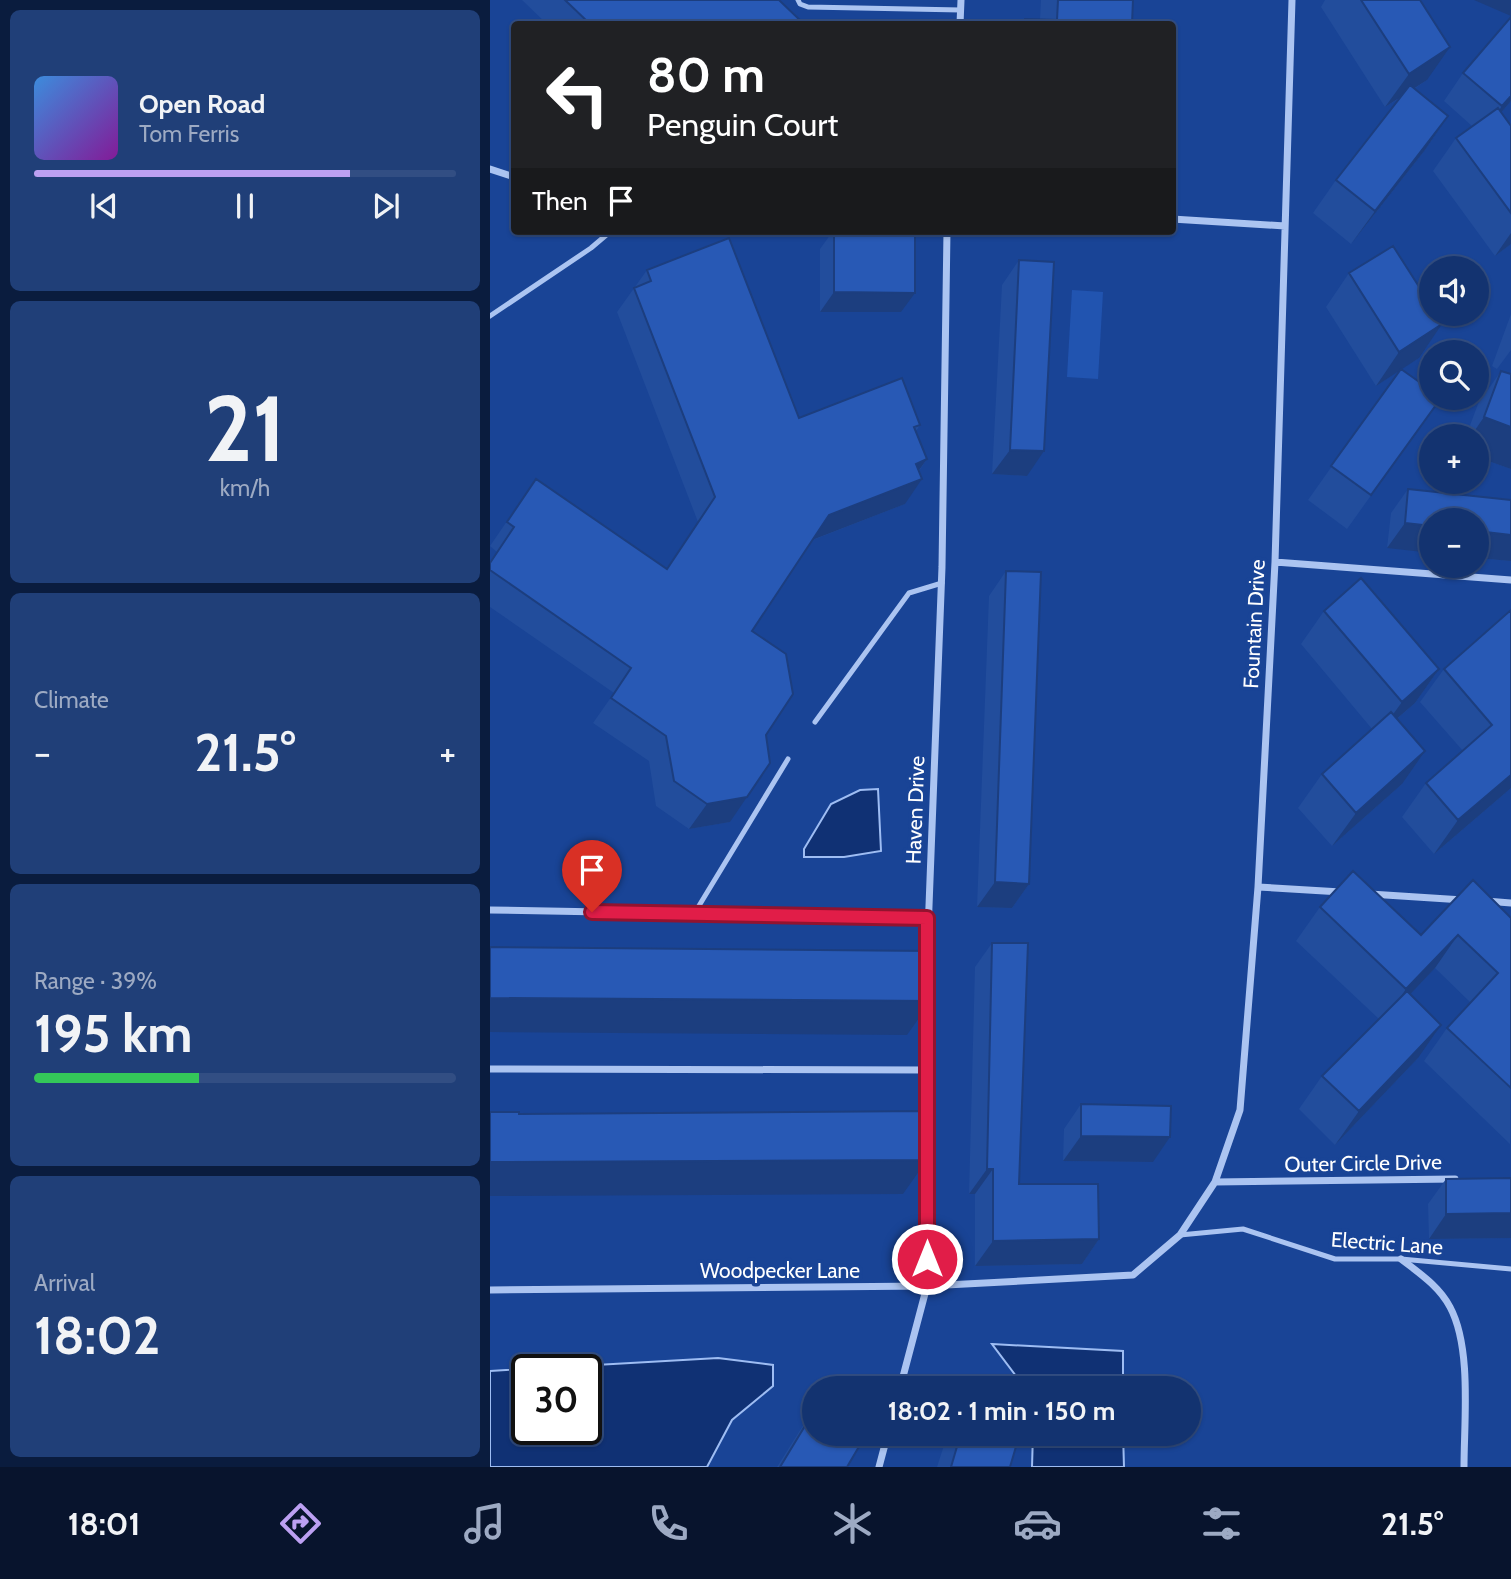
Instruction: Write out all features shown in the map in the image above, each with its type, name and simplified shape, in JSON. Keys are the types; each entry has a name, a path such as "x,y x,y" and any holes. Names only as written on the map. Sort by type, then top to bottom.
{"street":[{"path":"960,21 961,0"},
{"name":"Fountain Drive","path":"1180,1235 1215,1182 1240,1110 1258,887 1275,562 1292,0"},
{"path":"490,169 511,176"},
{"path":"1176,219 1285,226"},
{"name":"Haven Drive","path":"927,973 927,918 942,583 947,235"},
{"path":"1275,562 1511,580"},
{"path":"1258,887 1351,893"},
{"path":"1364,894 1511,903"},
{"path":"490,910 927,918"},
{"path":"903,1376 927,1286 927,987"},
{"path":"490,1069 927,1070"},
{"name":"Outer Circle Drive","path":"1215,1182 1471,1179"},
{"name":"Woodpecker Lane","path":"490,1290 927,1286 1133,1275 1180,1235"},
{"path":"1401,1259 1432,1283 1451,1308 1464,1349 1464,1467"},
{"path":"879,1467 885,1446"}],"lane":[{"path":"798,0 800,4 808,7 961,10"},
{"path":"490,316 606,235"},
{"path":"815,722 909,593 942,583"},
{"path":"694,914 789,759"},
{"name":"Electric Lane","path":"1180,1235 1243,1229 1335,1259 1401,1259 1511,1269"}],"shaded area":[{"path":"1072,290 1103,292 1098,379 1067,377"},
{"path":"878,789 881,851 844,857 804,857 804,849 831,804 860,790"},
{"path":"992,1344 1123,1351 1123,1376 1016,1376"},
{"path":"718,1358 773,1365 773,1386 732,1420 707,1467 490,1467 490,1371 511,1370 511,1445 602,1445 602,1365"},
{"path":"1033,1446 1123,1446 1124,1467 1032,1467"}],"building":[{"path":"565,0 779,0 801,21 587,21"},
{"path":"1058,0 1133,0 1132,21 1025,21 1025,19 1057,20"},
{"path":"1361,0 1420,0 1450,47 1409,74"},
{"path":"1511,17 1511,96 1502,106 1463,73"},
{"path":"1410,85 1448,116 1375,211 1336,180"},
{"path":"1498,108 1511,126 1511,213 1456,138"},
{"path":"834,235 915,235 915,293 834,292"},
{"path":"729,238 799,418 902,378 920,425 914,427 927,459 916,464 922,479 829,515 752,631 786,654 793,694 766,735 770,763 747,797 707,804 674,781 666,736 611,698 631,668 490,570 490,563 514,527 507,522 536,479 667,569 715,497 634,288 651,281 647,270"},
{"path":"1393,246 1419,287 1419,326 1439,326 1399,352 1349,273"},
{"path":"1019,260 1054,262 1044,451 1010,450"},
{"path":"1401,369 1419,382 1419,410 1432,410 1422,424 1419,424 1419,428 1371,495 1331,466"},
{"path":"1501,371 1511,374 1511,427 1484,417 1489,410"},
{"path":"1408,489 1419,490 1419,494 1455,494 1511,500 1511,535 1489,532 1489,508 1419,508 1419,525 1405,523"},
{"path":"1006,571 1041,572 1029,884 995,882"},
{"path":"1361,578 1439,669 1402,702 1324,611"},
{"path":"1511,610 1511,775 1458,820 1426,783 1492,725 1444,669"},
{"path":"1391,712 1425,751 1356,813 1322,774"},
{"path":"1353,871 1421,935 1473,880 1511,918 1511,1088 1447,1028 1498,973 1458,935 1406,989 1320,907"},
{"path":"992,943 1028,943 1019,1184 1098,1184 1099,1239 993,1241 993,1169 987,1169"},
{"path":"490,947 931,951 931,1001 490,998"},
{"path":"1407,991 1441,1025 1359,1111 1322,1076"},
{"path":"1081,1104 1171,1106 1170,1137 1081,1136"},
{"path":"926,1111 927,1160 490,1162 490,1112"},
{"path":"1511,1178 1511,1213 1446,1214 1446,1179"},
{"path":"802,1431 802,1446 859,1446 847,1467 780,1467"},
{"path":"957,1446 1016,1446 1010,1467 951,1467"}],"route":[{"path":"592,912 927,918 927,1259"}]}
